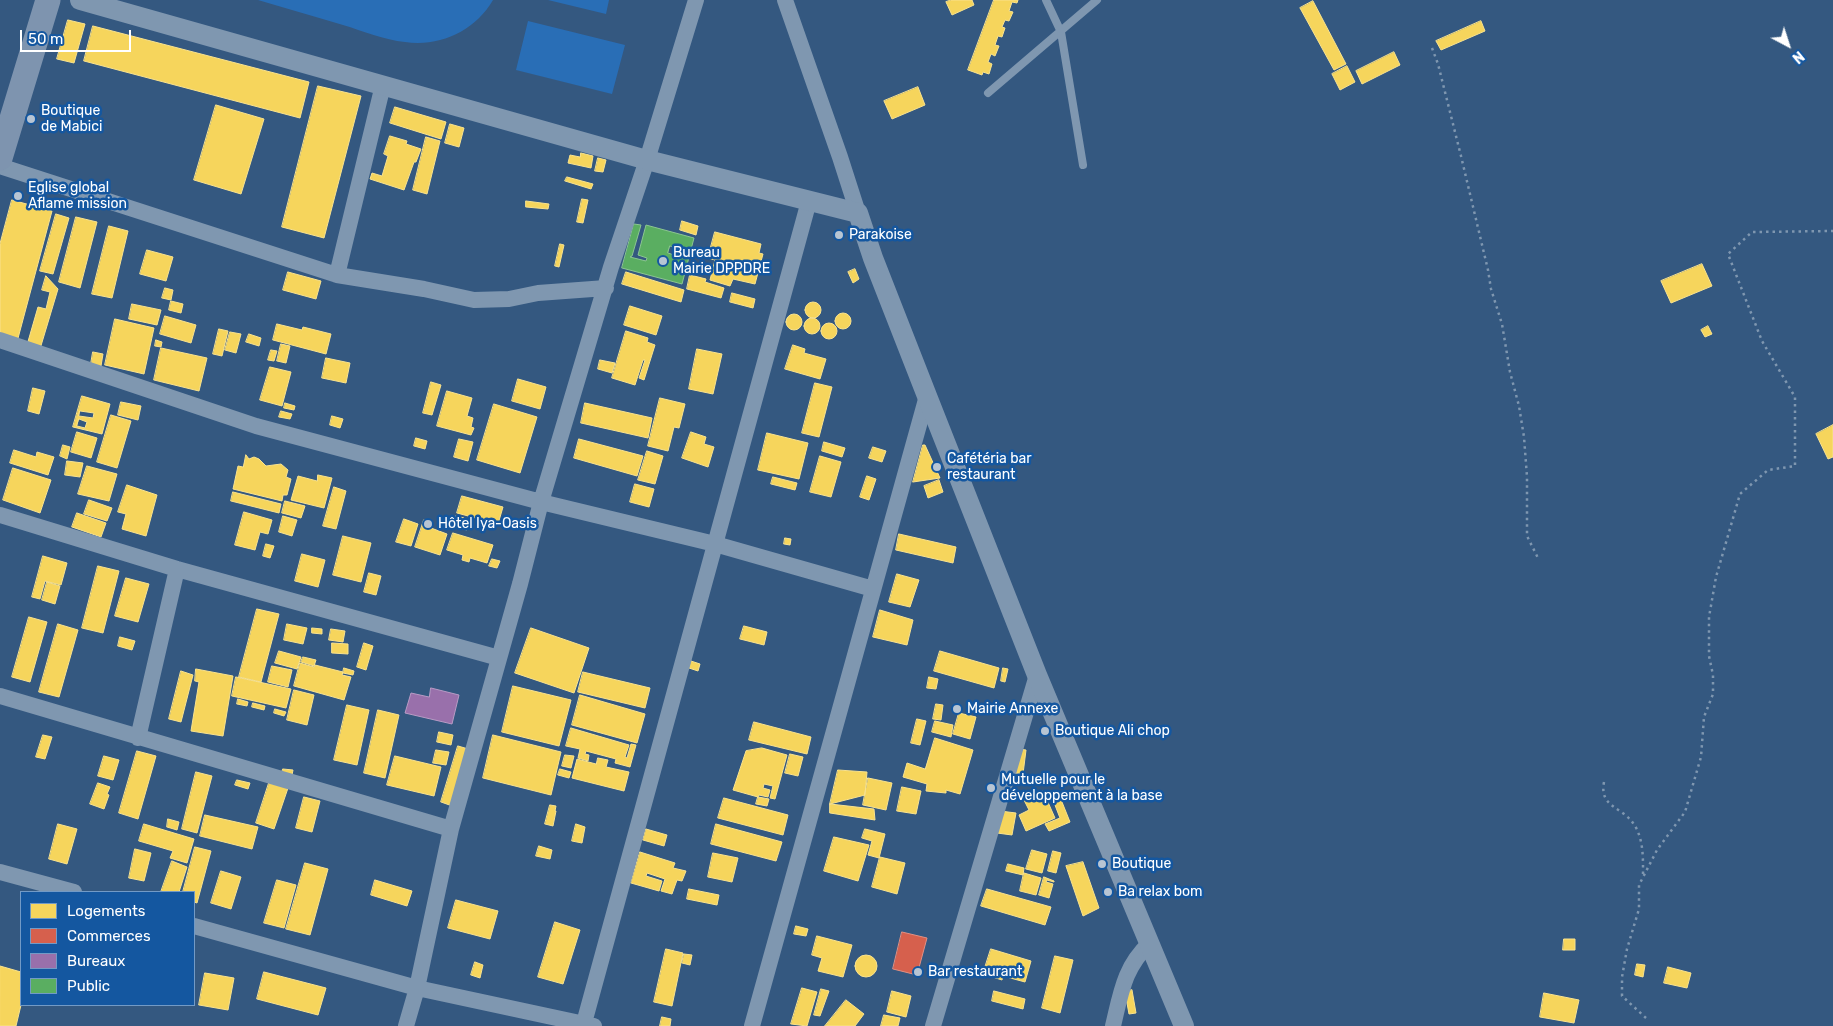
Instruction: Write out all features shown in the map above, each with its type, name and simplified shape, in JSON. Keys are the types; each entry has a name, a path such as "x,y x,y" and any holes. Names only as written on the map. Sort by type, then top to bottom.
{"main road":[{"path":"0,158 48,0"}],"street":[{"path":"80,0 648,160 858,214"},
{"path":"406,1026 417,988 450,829 520,584 541,502 696,0"},
{"path":"785,0 873,258 1037,675 1184,1026"},
{"path":"337,275 382,85"},
{"path":"0,166 337,275 424,289 474,300 509,299 538,293 606,288"},
{"path":"195,926 417,988 589,1024 715,544 809,201"},
{"path":"0,340 256,426 541,502 715,544 873,590"},
{"path":"752,1026 927,396"},
{"path":"0,515 177,569 499,658"},
{"path":"138,738 177,569"},
{"path":"933,1026 1037,675"},
{"path":"0,696 450,829"},
{"path":"0,872 70,891"},
{"path":"1113,1026 1125,978 1132,963 1150,943"}],"lane":[{"path":"1046,0 1061,32 1084,165"},
{"path":"988,92 1097,0"}],"path":[{"path":"1432,48 1462,156 1491,289 1502,324 1524,436 1527,477 1527,536 1538,558"},
{"path":"1646,1018 1622,996 1622,977 1639,909 1639,886 1657,850 1685,812 1701,757 1704,717 1713,694 1710,656 1710,617 1716,577 1740,494 1768,470 1795,466 1795,397 1762,341 1728,254 1752,232 1833,231"},
{"path":"1604,782 1603,788 1606,802 1633,823 1638,834 1643,850 1643,877"}],"shaded area":[{"path":"258,0 493,0 477,20 466,28 443,39 418,43 381,37"},
{"path":"548,0 609,0 606,14"},
{"path":"528,21 625,45 612,94 516,70"}],"building: Logements":[{"path":"951,0 972,0 974,5 952,15 946,2"},
{"path":"994,0 1018,0 1017,3 1012,2 1009,11 1013,12 1009,21 1005,20 1002,27 1005,28 1002,37 998,36 995,45 999,46 995,56 991,54 988,62 992,64 989,74 983,72 982,75 968,70"},
{"path":"1313,1 1346,64 1334,70 1300,8"},
{"path":"68,20 85,24 74,63 57,59"},
{"path":"1481,21 1485,31 1441,50 1436,41"},
{"path":"93,26 309,82 300,118 84,61"},
{"path":"1394,52 1400,65 1362,84 1356,71"},
{"path":"1347,66 1355,82 1340,90 1332,74"},
{"path":"318,86 361,96 324,238 282,227"},
{"path":"918,87 925,105 892,119 884,101"},
{"path":"216,105 264,119 241,194 194,180"},
{"path":"395,107 446,122 441,139 390,123"},
{"path":"450,124 464,128 459,147 445,143"},
{"path":"390,136 407,141 406,144 421,149 404,190 370,179 372,173 382,176 388,156 384,154"},
{"path":"426,137 440,141 427,194 413,190"},
{"path":"581,153 593,156 591,168 568,163 570,155 580,157"},
{"path":"598,158 606,160 603,172 595,171"},
{"path":"567,177 593,184 591,189 565,181"},
{"path":"582,199 588,200 583,223 577,222"},
{"path":"12,200 52,211 17,342 0,338 0,244"},
{"path":"526,201 549,204 548,209 526,207"},
{"path":"56,214 69,218 53,274 40,271"},
{"path":"76,217 97,222 80,288 59,282"},
{"path":"682,221 698,226 696,235 680,230"},
{"path":"109,226 128,231 112,298 92,294"},
{"path":"715,232 761,244 759,253 763,254 755,284 733,279 730,286 710,280 715,260 708,258"},
{"path":"560,244 564,245 559,267 555,266"},
{"path":"147,250 173,257 166,281 140,274"},
{"path":"1702,264 1712,286 1671,303 1661,281"},
{"path":"855,269 859,279 853,283 848,272"},
{"path":"288,272 321,281 316,299 283,290"},
{"path":"626,272 684,290 681,302 622,284"},
{"path":"690,275 706,279 705,282 724,288 721,298 687,289"},
{"path":"46,276 58,289 40,349 27,345 38,307 46,309 50,292 42,290"},
{"path":"165,288 173,290 171,300 162,298"},
{"path":"732,293 755,299 753,308 730,302"},
{"path":"171,301 183,304 181,313 169,310"},
{"path":"810,302 816,302 821,307 819,316 810,318 805,313 805,307"},
{"path":"132,304 161,310 157,325 129,319"},
{"path":"630,306 662,316 656,335 624,325"},
{"path":"840,313 846,313 851,318 849,327 840,329 835,324 835,318"},
{"path":"791,314 797,314 802,319 800,328 791,330 786,325 786,319"},
{"path":"165,316 196,325 191,343 160,334"},
{"path":"812,318 818,320 820,326 818,332 812,334 806,332 804,326 806,320"},
{"path":"115,319 154,328 144,374 105,365"},
{"path":"826,323 832,323 837,328 835,337 826,339 821,334 821,328"},
{"path":"277,324 302,330 303,327 331,334 326,354 273,340"},
{"path":"1708,326 1712,334 1705,337 1701,330"},
{"path":"219,329 228,331 222,356 213,354"},
{"path":"626,331 648,338 647,342 655,345 644,380 639,378 645,360 643,360 635,385 612,378"},
{"path":"230,332 241,334 236,353 225,350"},
{"path":"249,334 261,338 259,346 246,342"},
{"path":"156,340 162,342 161,347 155,346"},
{"path":"281,344 290,346 286,363 277,361"},
{"path":"793,345 805,349 804,353 826,359 820,379 785,369"},
{"path":"161,348 207,358 199,391 154,380"},
{"path":"697,349 722,354 713,394 689,389"},
{"path":"271,350 277,351 274,361 268,360"},
{"path":"93,352 103,354 101,366 91,364"},
{"path":"326,358 350,363 346,383 322,378"},
{"path":"600,360 615,363 612,373 598,369"},
{"path":"270,367 291,372 282,406 260,400"},
{"path":"518,379 546,387 540,409 512,401"},
{"path":"431,382 441,385 432,415 423,413"},
{"path":"815,383 832,387 819,437 802,433"},
{"path":"33,388 45,391 39,414 28,411"},
{"path":"447,391 472,398 467,416 473,418 471,427 474,428 471,435 437,426"},
{"path":"82,396 110,404 102,434 73,427"},
{"path":"660,398 685,404 679,428 674,427 668,451 648,446"},
{"path":"121,402 141,406 138,420 118,415"},
{"path":"285,403 295,406 294,410 284,408"},
{"path":"585,403 652,418 648,438 581,423"},
{"path":"494,404 537,417 520,473 477,460"},
{"path":"80,411 94,413 93,418 79,416"},
{"path":"281,411 292,414 290,419 279,417"},
{"path":"111,415 131,421 117,468 97,462"},
{"path":"332,416 343,419 340,428 330,425"},
{"path":"79,419 87,422 85,428 77,426"},
{"path":"1833,425 1833,457 1828,459 1816,434"},
{"path":"77,432 97,438 91,458 71,452"},
{"path":"691,432 706,437 704,444 714,447 708,467 682,458"},
{"path":"767,433 808,443 799,479 758,470"},
{"path":"416,438 427,441 425,449 414,446"},
{"path":"459,439 473,442 468,461 454,457"},
{"path":"579,439 643,456 637,476 574,458"},
{"path":"824,442 845,448 842,457 822,451"},
{"path":"63,445 70,447 67,459 60,456"},
{"path":"923,445 925,445 940,478 913,482"},
{"path":"873,447 886,451 882,462 869,458"},
{"path":"14,450 36,457 37,452 54,457 48,475 10,463"},
{"path":"647,451 663,456 655,484 638,480"},
{"path":"246,455 249,459 254,457 259,459 266,466 281,464 288,470 286,477 291,479 287,495 283,495 282,501 233,489 238,466 243,467"},
{"path":"820,456 841,462 831,497 810,492"},
{"path":"67,461 83,463 80,477 65,475"},
{"path":"87,466 117,474 109,501 78,494"},
{"path":"13,468 51,480 40,513 3,500"},
{"path":"318,475 332,478 324,508 291,500 298,476 317,481"},
{"path":"867,476 876,479 869,500 860,497"},
{"path":"773,477 797,483 795,490 771,484"},
{"path":"939,480 943,492 928,498 924,486"},
{"path":"635,484 654,489 649,507 630,502"},
{"path":"127,485 157,495 146,536 122,529 126,514 118,512"},
{"path":"334,487 346,491 336,529 323,526"},
{"path":"233,492 281,504 279,513 231,501"},
{"path":"462,496 503,507 498,524 457,513"},
{"path":"89,500 112,508 107,521 84,514"},
{"path":"285,501 305,506 301,518 282,513"},
{"path":"244,512 272,520 268,534 260,532 255,550 235,545"},
{"path":"77,513 106,523 101,537 72,527"},
{"path":"283,516 297,520 292,536 279,532"},
{"path":"456,516 464,518 463,522 468,523 467,530 453,527"},
{"path":"404,519 418,524 411,546 396,542"},
{"path":"424,520 432,523 431,528 447,534 440,555 415,547"},
{"path":"453,533 493,545 487,563 470,558 469,562 462,560 463,555 447,550"},
{"path":"899,534 956,547 953,563 896,550"},
{"path":"343,536 371,543 361,582 333,575"},
{"path":"785,538 791,539 790,545 784,544"},
{"path":"266,544 274,546 270,558 263,556"},
{"path":"302,554 325,560 318,587 295,581"},
{"path":"43,556 67,563 61,585 45,581 40,599 32,597"},
{"path":"492,559 500,561 497,568 489,566"},
{"path":"98,566 119,571 103,633 82,628"},
{"path":"369,573 381,576 376,595 364,592"},
{"path":"897,574 919,580 910,607 889,602"},
{"path":"126,578 149,584 138,622 115,616"},
{"path":"47,582 60,586 55,604 42,600"},
{"path":"257,609 279,614 261,682 239,677"},
{"path":"880,610 913,620 907,645 873,637"},
{"path":"29,617 47,622 30,682 12,677"},
{"path":"58,624 78,630 59,697 39,692"},
{"path":"287,624 307,628 303,644 284,640"},
{"path":"744,626 767,632 764,645 740,639"},
{"path":"312,628 322,629 322,634 312,633"},
{"path":"531,628 589,648 574,693 515,673"},
{"path":"331,629 345,631 343,642 329,640"},
{"path":"120,637 135,641 132,650 118,646"},
{"path":"332,643 348,644 348,654 332,653"},
{"path":"364,643 373,646 366,670 357,667"},
{"path":"279,651 301,657 297,669 275,663"},
{"path":"940,651 999,668 994,688 934,671"},
{"path":"303,657 316,660 314,666 301,662"},
{"path":"691,661 700,664 698,671 689,668"},
{"path":"300,663 343,672 342,675 351,677 344,700 294,686"},
{"path":"272,666 292,670 288,687 268,682"},
{"path":"344,668 354,671 353,675 343,673"},
{"path":"1003,668 1008,669 1005,682 1001,681"},
{"path":"196,669 233,676 223,736 191,731 199,682 195,681"},
{"path":"181,671 193,675 181,722 169,719"},
{"path":"583,672 650,688 645,708 578,692"},
{"path":"236,677 291,689 286,708 232,696"},
{"path":"929,677 938,679 936,689 927,688"},
{"path":"513,686 571,700 559,746 502,732"},
{"path":"294,690 314,695 307,725 287,720"},
{"path":"580,695 645,714 637,743 572,725"},
{"path":"238,699 248,702 247,706 237,704"},
{"path":"253,703 265,706 264,710 252,707"},
{"path":"936,704 943,705 941,720 933,719"},
{"path":"347,705 369,710 357,765 334,760"},
{"path":"275,709 286,712 284,716 274,713"},
{"path":"378,710 399,715 385,778 364,773"},
{"path":"959,713 976,717 970,739 953,734"},
{"path":"917,719 926,721 920,745 911,743"},
{"path":"935,721 953,725 951,737 932,732"},
{"path":"754,722 811,737 807,754 749,740"},
{"path":"571,728 629,745 625,757 627,758 631,744 636,745 630,767 615,763 616,759 586,751 585,754 589,755 588,761 578,758 580,749 566,746"},
{"path":"439,732 453,735 451,745 437,742"},
{"path":"43,735 52,737 45,759 36,757"},
{"path":"493,735 561,752 551,795 483,778"},
{"path":"935,738 973,750 960,794 946,790 946,793 926,791 927,784 903,777 907,763 925,769"},
{"path":"458,746 475,751 458,808 441,802"},
{"path":"762,748 787,755 775,799 770,798 773,786 764,784 763,788 770,790 768,797 759,795 758,797 733,790 746,751"},
{"path":"1019,749 1026,750 1023,774 1016,773"},
{"path":"436,750 449,752 446,765 433,763"},
{"path":"137,751 156,756 138,819 119,813"},
{"path":"790,754 803,757 798,776 785,773"},
{"path":"565,755 574,756 571,768 562,766"},
{"path":"104,756 119,760 113,780 98,776"},
{"path":"395,756 441,767 434,796 387,785"},
{"path":"598,758 608,760 606,767 629,772 624,791 572,778 577,759 596,764"},
{"path":"283,769 293,770 292,775 282,773"},
{"path":"560,769 571,772 569,778 558,775"},
{"path":"838,770 867,772 865,795 830,804"},
{"path":"196,772 212,776 197,833 182,829"},
{"path":"868,778 892,783 886,810 863,805"},
{"path":"237,780 250,783 248,789 235,785"},
{"path":"98,783 110,787 104,809 90,804"},
{"path":"269,783 288,788 274,829 256,823"},
{"path":"902,787 921,791 916,814 897,811"},
{"path":"1043,791 1055,818 1026,831 1019,815 1029,810 1024,800"},
{"path":"304,797 320,801 312,832 296,828"},
{"path":"758,797 769,799 767,806 756,804"},
{"path":"1060,797 1070,822 1049,831 1045,824 1060,818 1053,800"},
{"path":"724,798 788,815 783,835 718,818"},
{"path":"830,804 874,809 875,820 830,813"},
{"path":"550,805 556,806 553,826 545,824"},
{"path":"1000,811 1016,813 1012,835 997,833"},
{"path":"205,815 258,827 252,849 200,836"},
{"path":"168,819 179,822 177,830 167,827"},
{"path":"58,824 77,829 67,864 49,859"},
{"path":"144,824 194,839 187,863 170,858 173,851 139,841"},
{"path":"576,824 585,827 582,843 572,841"},
{"path":"716,824 782,842 776,861 711,844"},
{"path":"646,829 667,835 664,846 643,840"},
{"path":"865,829 885,834 879,858 868,855 872,841 862,838"},
{"path":"834,837 869,845 858,881 824,871"},
{"path":"539,846 552,850 550,859 536,856"},
{"path":"195,847 211,851 197,903 195,902 195,891 183,891"},
{"path":"135,849 151,853 144,881 129,878"},
{"path":"1032,850 1047,854 1042,873 1026,869"},
{"path":"1053,851 1061,853 1056,873 1048,871"},
{"path":"640,852 675,863 673,868 686,871 682,881 677,880 672,894 661,891 665,879 647,873 646,876 662,881 659,891 631,883"},
{"path":"713,853 738,858 732,882 708,877"},
{"path":"880,857 905,863 897,894 872,887"},
{"path":"172,861 187,867 179,891 161,891"},
{"path":"1083,862 1099,908 1083,916 1066,866"},
{"path":"305,863 328,869 310,935 286,929"},
{"path":"1008,864 1024,868 1023,875 1006,871"},
{"path":"221,871 241,877 231,909 211,903"},
{"path":"1024,873 1041,878 1036,895 1020,891"},
{"path":"1044,877 1054,881 1047,880 1046,882 1053,884 1049,898 1039,895"},
{"path":"277,880 296,885 284,928 264,923"},
{"path":"375,880 412,891 407,906 371,895"},
{"path":"689,889 719,895 717,905 687,899"},
{"path":"987,889 1051,907 1045,925 981,906"},
{"path":"456,900 498,911 490,939 448,928"},
{"path":"555,922 580,930 563,984 538,977"},
{"path":"796,926 808,929 806,936 794,934"},
{"path":"817,936 852,945 843,977 818,971 822,958 812,955"},
{"path":"1564,939 1575,939 1575,950 1563,950"},
{"path":"666,949 683,953 672,1006 654,1002"},
{"path":"991,949 1031,961 1025,982 1003,976 1002,980 983,974"},
{"path":"684,954 692,955 690,965 682,963"},
{"path":"866,955 874,958 877,966 874,974 866,977 858,974 855,966 858,958"},
{"path":"1055,956 1073,960 1060,1013 1042,1008"},
{"path":"475,962 483,965 480,978 471,975"},
{"path":"1637,964 1645,965 1643,977 1635,975"},
{"path":"0,966 20,972 21,1006 16,1026 0,1026"},
{"path":"1668,967 1691,973 1687,988 1664,983"},
{"path":"264,972 326,988 318,1015 257,999"},
{"path":"205,973 234,978 228,1010 199,1005"},
{"path":"802,988 817,992 807,1026 791,1024"},
{"path":"821,989 829,991 820,1016 814,1015"},
{"path":"1132,990 1136,1013 1129,1014 1125,992"},
{"path":"892,991 911,996 906,1017 887,1012"},
{"path":"994,991 1025,999 1023,1009 992,1001"},
{"path":"1544,993 1579,1000 1574,1023 1540,1017"},
{"path":"846,1000 864,1014 855,1026 825,1026"},
{"path":"884,1015 900,1018 898,1026 881,1026"},
{"path":"662,1017 671,1019 670,1026 660,1026"}],"building: Commerces":[{"path":"902,932 927,938 917,975 893,969"}],"building: Bureaux":[{"path":"431,688 459,695 452,724 405,713 411,693 429,697"}],"building: Public":[{"path":"634,224 641,225 632,256 630,257 646,261 647,258 638,255 646,225 694,238 682,284 622,268","holes":["670,246 676,248 674,255 668,253"]}],"place":[{"name":"Boutique de Mabici","path":"31,119"},
{"name":"Eglise global Aflame mission","path":"18,196"},
{"name":"Parakoise","path":"839,235"},
{"name":"Bureau Mairie DPPDRE","path":"663,261"},
{"name":"Cafétéria bar restaurant","path":"937,467"},
{"name":"Hôtel Iya-Oasis","path":"428,524"},
{"name":"Mairie Annexe","path":"957,709"},
{"name":"Boutique Ali chop","path":"1045,731"},
{"name":"Mutuelle pour le développement à la base","path":"991,788"},
{"name":"Boutique","path":"1102,864"},
{"name":"Ba relax bom","path":"1108,892"},
{"name":"Bar restaurant","path":"918,972"}]}
